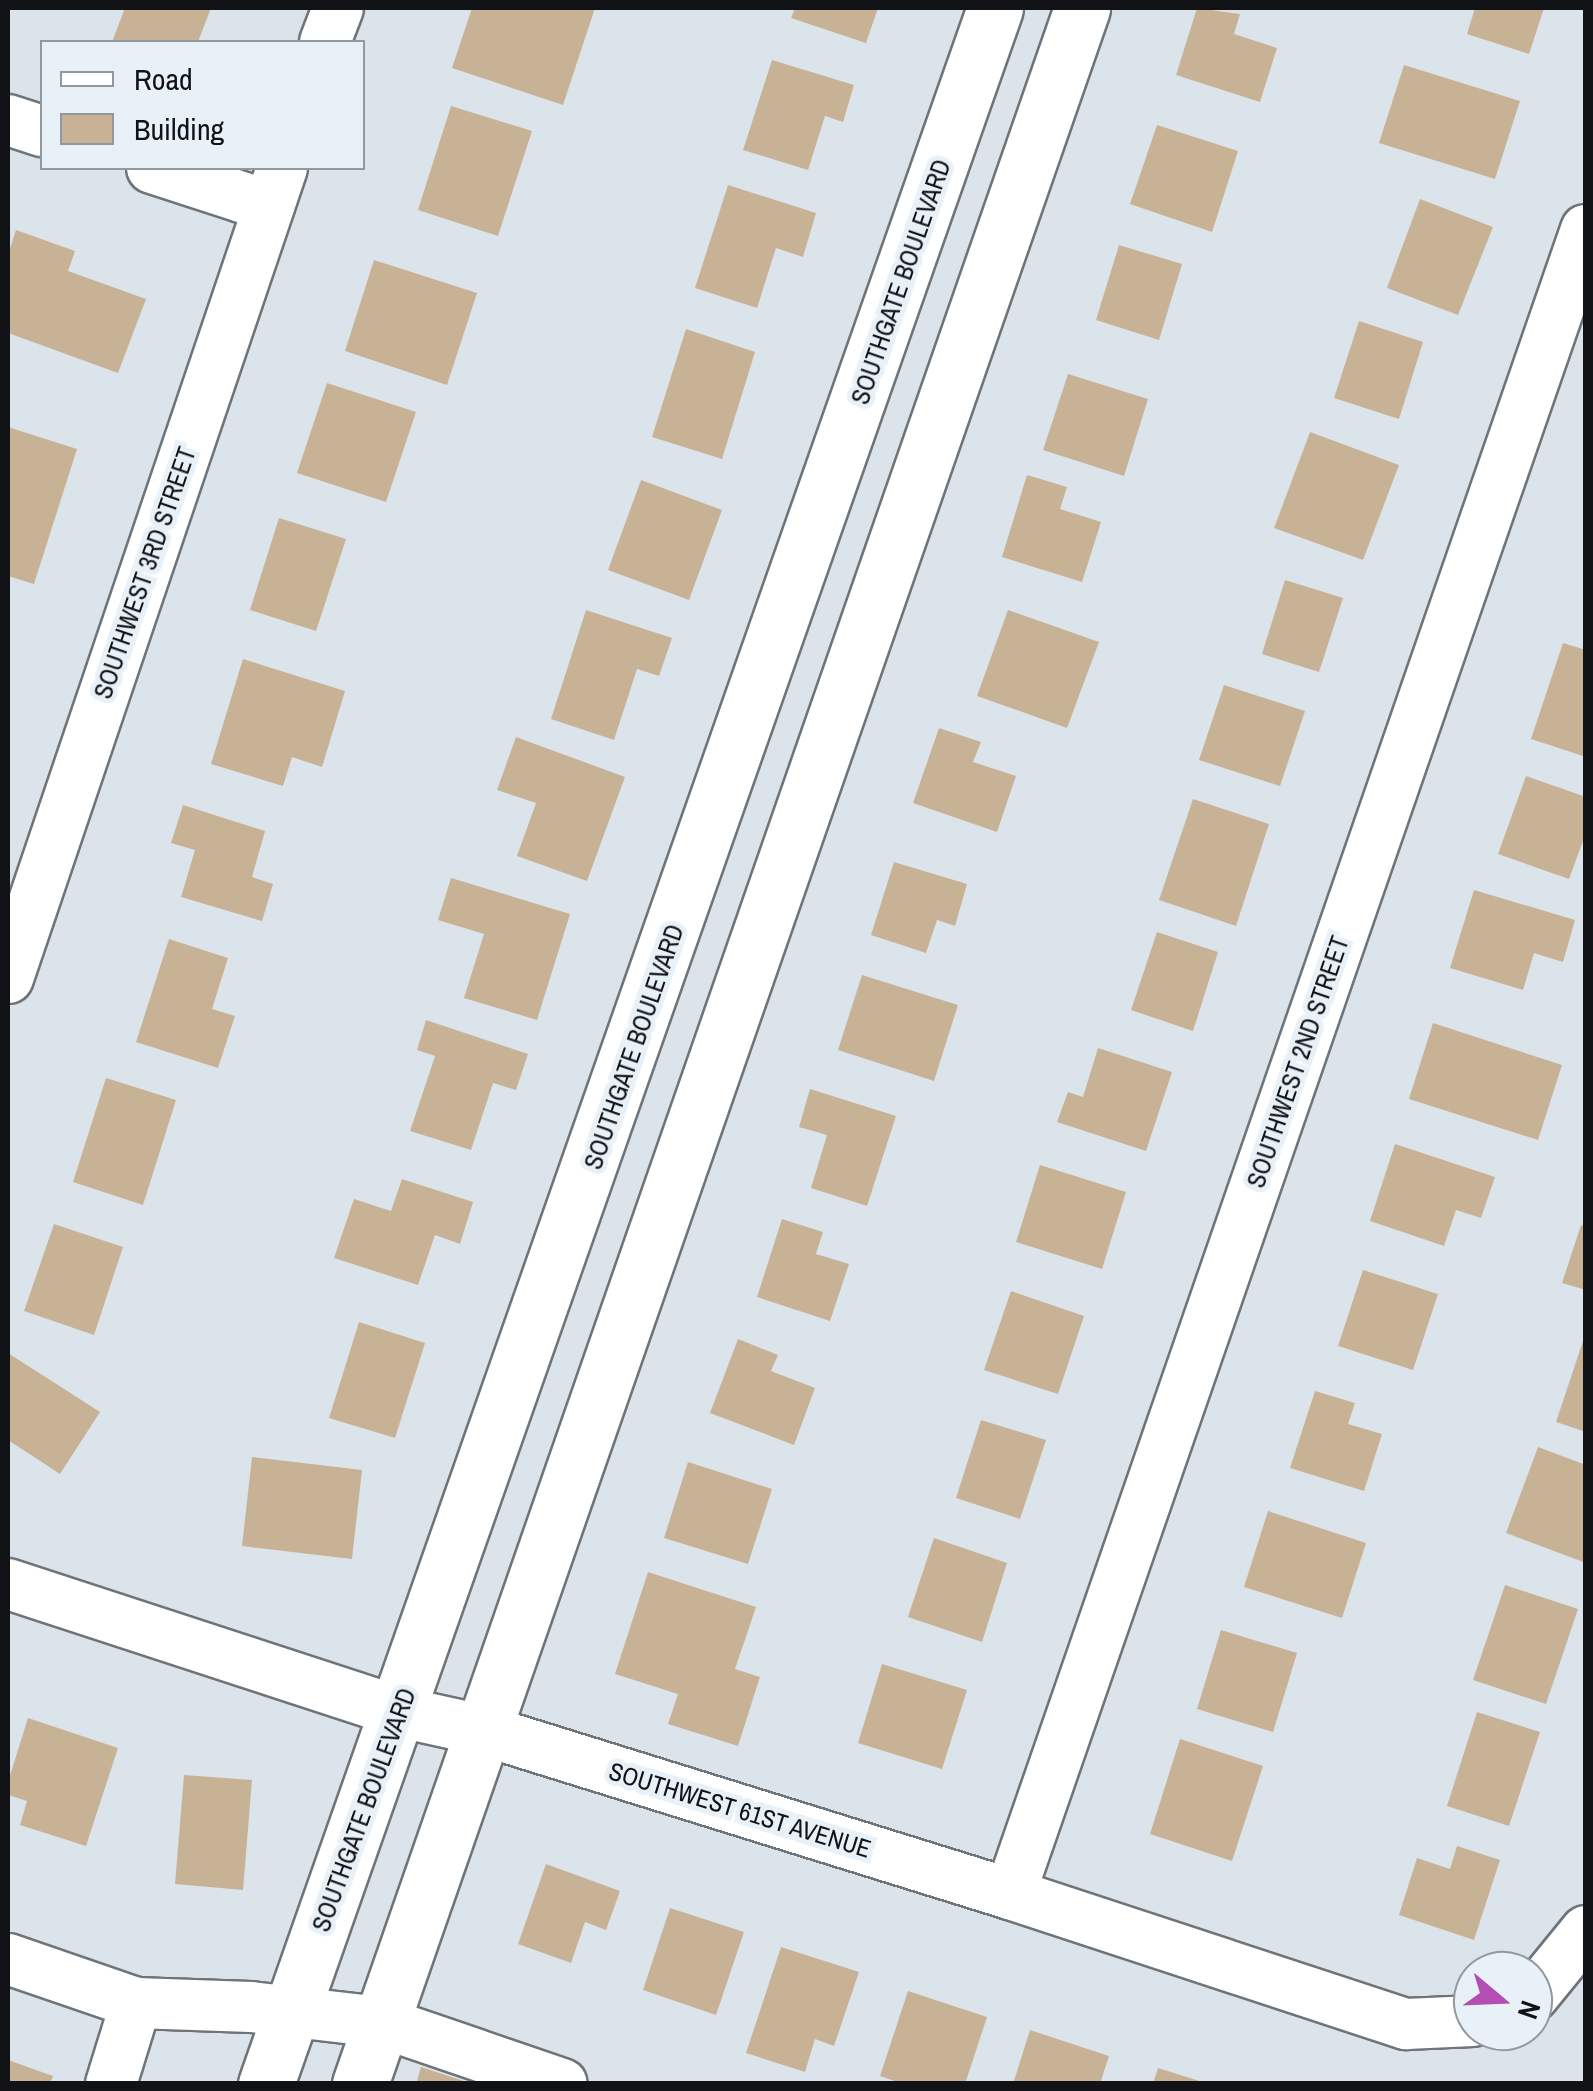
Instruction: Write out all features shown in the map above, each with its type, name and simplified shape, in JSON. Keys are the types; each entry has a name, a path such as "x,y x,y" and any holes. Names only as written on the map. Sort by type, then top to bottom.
{"main road":[{"name":"SOUTHGATE BOULEVARD","path":"266,2084 844,449 994,8"},
{"path":"360,2084 486,1731 1082,8"},
{"path":"844,449 920,475"}],"street":[{"path":"327,40 338,8"},
{"path":"8,120 40,130"},
{"path":"165,170 275,187"},
{"name":"SOUTHWEST 3RD STREET","path":"8,978 275,187"},
{"name":"SOUTHWEST 2ND STREET","path":"1010,1894 1586,230"},
{"name":"SOUTHWEST 61ST AVENUE","path":"8,1584 400,1712 486,1731 1010,1894 1406,2024 1453,2022"},
{"path":"1553,1973 1586,1931"},
{"path":"8,1958 136,2003 291,2010 382,2022 562,2084"},
{"path":"110,2084 136,2003"}],"building":[{"path":"125,8 211,8 199,40 113,40"},
{"path":"472,8 595,8 563,105 452,68"},
{"path":"795,8 878,8 866,43 791,18"},
{"path":"1197,8 1240,14 1234,34 1277,48 1260,102 1176,75"},
{"path":"1475,8 1544,8 1529,54 1467,34"},
{"path":"772,60 854,85 843,122 825,116 808,170 743,150"},
{"path":"1404,65 1520,101 1495,179 1379,143"},
{"path":"451,106 532,131 498,236 418,210"},
{"path":"1157,125 1238,151 1212,232 1130,204"},
{"path":"728,185 816,213 803,257 776,248 757,308 695,288"},
{"path":"1420,199 1493,227 1458,315 1387,288"},
{"path":"16,230 75,251 68,271 146,299 118,373 8,333 8,255"},
{"path":"1119,245 1182,264 1159,340 1096,320"},
{"path":"374,260 477,293 447,385 345,351"},
{"path":"1359,321 1423,342 1399,419 1334,398"},
{"path":"686,329 755,352 722,459 652,437"},
{"path":"1068,374 1148,399 1124,476 1043,450"},
{"path":"327,383 416,412 386,502 297,473"},
{"path":"8,427 77,449 34,584 8,576"},
{"path":"1310,432 1399,465 1363,560 1274,528"},
{"path":"1027,475 1067,487 1060,509 1101,522 1082,582 1002,557"},
{"path":"641,480 722,510 689,600 608,570"},
{"path":"279,518 346,539 316,631 250,610"},
{"path":"1285,580 1343,598 1319,672 1262,654"},
{"path":"586,610 672,638 659,676 637,669 614,740 551,719"},
{"path":"1008,610 1099,642 1067,728 977,696"},
{"path":"1563,643 1586,650 1586,757 1531,739"},
{"path":"243,659 345,691 322,767 292,757 283,786 211,764"},
{"path":"1224,685 1305,711 1280,786 1199,760"},
{"path":"939,728 981,742 973,762 1016,776 997,832 913,803"},
{"path":"516,737 625,777 587,881 517,856 536,803 497,790"},
{"path":"1526,776 1586,797 1586,833 1569,879 1498,854"},
{"path":"1193,799 1269,824 1236,926 1159,900"},
{"path":"183,805 265,831 252,877 273,884 262,921 181,897 195,850 171,843"},
{"path":"894,862 967,884 955,926 937,920 926,953 871,935"},
{"path":"451,878 570,914 537,1020 464,998 484,934 438,920"},
{"path":"1474,890 1575,920 1563,962 1534,953 1523,990 1450,968"},
{"path":"1157,932 1218,952 1193,1031 1131,1010"},
{"path":"169,939 228,958 212,1009 235,1016 218,1068 136,1042"},
{"path":"862,975 958,1005 934,1081 838,1050"},
{"path":"426,1020 528,1054 516,1090 493,1083 471,1150 410,1131 435,1056 417,1050"},
{"path":"1433,1023 1562,1065 1538,1140 1409,1099"},
{"path":"1098,1048 1172,1072 1146,1151 1057,1122 1068,1092 1083,1097"},
{"path":"106,1078 176,1100 143,1205 73,1182"},
{"path":"810,1089 896,1116 867,1206 811,1188 827,1135 799,1127"},
{"path":"1395,1144 1495,1177 1481,1218 1456,1210 1444,1246 1370,1221"},
{"path":"1040,1165 1126,1192 1102,1269 1016,1242"},
{"path":"402,1179 473,1202 460,1244 435,1235 418,1285 334,1258 354,1199 391,1211"},
{"path":"782,1219 823,1232 816,1254 849,1264 830,1321 757,1297"},
{"path":"54,1224 123,1247 94,1335 24,1311"},
{"path":"1581,1225 1586,1227 1586,1290 1562,1283"},
{"path":"1363,1270 1438,1294 1413,1370 1338,1346"},
{"path":"1011,1291 1084,1316 1058,1394 984,1370"},
{"path":"359,1322 425,1343 395,1438 329,1418"},
{"path":"1586,1335 1586,1432 1556,1422"},
{"path":"738,1339 778,1355 771,1371 815,1388 794,1445 710,1413"},
{"path":"8,1353 100,1412 60,1474 8,1440"},
{"path":"1315,1391 1355,1403 1348,1424 1382,1434 1364,1491 1290,1468"},
{"path":"981,1420 1046,1440 1020,1519 956,1498"},
{"path":"1538,1447 1586,1465 1586,1563 1506,1533"},
{"path":"252,1457 362,1470 352,1559 242,1546"},
{"path":"688,1462 772,1489 748,1564 664,1538"},
{"path":"1268,1511 1366,1543 1342,1618 1244,1587"},
{"path":"934,1538 1007,1563 982,1642 908,1617"},
{"path":"648,1572 756,1607 735,1669 760,1677 738,1746 668,1724 678,1694 615,1674"},
{"path":"1505,1585 1578,1609 1546,1704 1473,1680"},
{"path":"1221,1630 1297,1653 1273,1732 1197,1709"},
{"path":"882,1664 967,1690 942,1769 858,1743"},
{"path":"1477,1712 1540,1732 1509,1826 1447,1806"},
{"path":"28,1718 118,1748 86,1846 20,1825 27,1801 8,1795 8,1782"},
{"path":"1180,1739 1263,1766 1232,1861 1150,1834"},
{"path":"184,1775 252,1780 243,1890 175,1884"},
{"path":"1457,1846 1500,1860 1474,1940 1399,1915 1417,1858 1450,1869"},
{"path":"546,1864 620,1891 606,1930 585,1922 571,1963 518,1944"},
{"path":"670,1908 744,1932 716,2015 643,1990"},
{"path":"781,1947 859,1972 834,2046 815,2039 805,2072 746,2053"},
{"path":"908,1991 987,2017 965,2084 903,2084 880,2076"},
{"path":"1030,2030 1109,2056 1100,2084 1013,2084"},
{"path":"8,2060 53,2076 50,2084 8,2084"},
{"path":"421,2067 470,2083 470,2084 416,2084"},
{"path":"1158,2068 1206,2083 1153,2084"}]}
